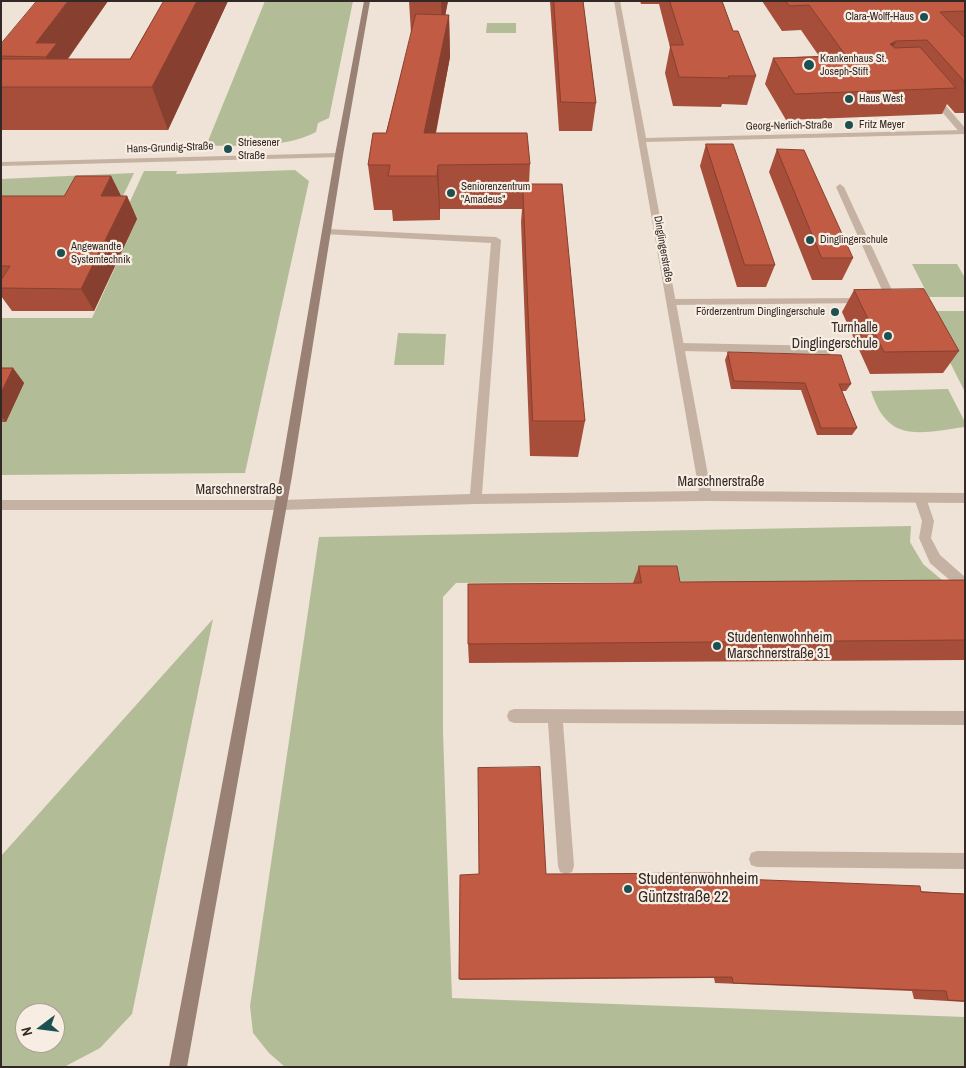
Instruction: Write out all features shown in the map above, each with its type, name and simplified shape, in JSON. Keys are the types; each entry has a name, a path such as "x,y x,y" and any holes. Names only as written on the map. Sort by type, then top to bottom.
{"main road":[{"path":"178,1067 281,505 339,155 367,1"}],"street":[{"name":"Dinglingerstraße","path":"617,1 644,140 706,496"},
{"path":"929,90 964,132"},
{"name":"Georg-Nerlich-Straße","path":"644,140 964,132"},
{"name":"Hans-Grundig-Straße","path":"1,164 339,155"},
{"path":"672,302 892,301 840,188"},
{"path":"327,232 496,240 476,499"},
{"path":"680,348 830,350"},
{"name":"Marschnerstraße","path":"1,505 281,505 476,499 706,496 965,498"},
{"path":"920,498 928,521 924,538 935,559 965,585"},
{"path":"514,716 965,718"},
{"path":"555,716 566,866"},
{"path":"757,859 965,861"}],"green space":[{"path":"265,1 353,1 329,118 318,123 316,132 290,141 262,145 206,146"},
{"path":"487,23 516,23 516,33 486,33"},
{"path":"295,170 309,181 245,473 1,475 1,422 6,422 1,383 1,318 92,318 137,219 122,219 144,171 177,171 176,174"},
{"path":"134,173 122,198 1,218 1,179"},
{"path":"912,264 957,264 965,278 965,297 929,297"},
{"path":"924,311 965,311 965,392"},
{"path":"398,333 446,334 444,365 394,365"},
{"path":"948,389 965,422 965,427 920,432 907,431 896,427 886,420 878,408 871,391"},
{"path":"911,526 910,542 923,564 942,580 456,583 443,597 443,732 452,998 965,1017 965,1067 285,1067 269,1053 253,1033 250,1006 319,537"},
{"path":"213,619 132,1014 100,1048 64,1067 1,1067 1,856"}],"building":[{"path":"37,1 68,1 36,43 57,43 46,57 1,56 1,44"},
{"path":"164,1 197,1 152,87 1,87 1,59 130,59"},
{"path":"554,1 583,1 596,103 561,102"},
{"path":"670,1 722,1 733,31 738,31 756,76 728,76 729,78 679,77 670,45 683,45"},
{"path":"786,1 965,1 965,11 940,12 965,38 965,82 927,40 896,41 890,44 895,48 920,47 956,88 795,94 773,58 846,56 809,5 790,6"},
{"path":"416,14 449,15 424,133 527,133 530,164 438,165 437,176 388,176 390,165 368,165 373,133 386,133"},
{"path":"706,144 733,144 775,265 745,265"},
{"path":"777,149 804,150 853,258 822,258"},
{"name":"Angewandte Systemtechnik","path":"76,176 111,176 101,196 127,196 81,289 1,288 1,280 10,266 1,266 1,196 64,196"},
{"path":"523,184 562,184 585,421 533,421"},
{"path":"924,289 959,351 884,352 854,290"},
{"path":"728,352 841,355 851,384 839,384 857,428 821,428 805,383 734,381"},
{"path":"1,368 13,368 1,393"},
{"name":"Studentenwohnheim Marschnerstraße 31","path":"639,566 677,566 680,582 965,580 965,640 468,644 468,584 641,583"},
{"name":"Studentenwohnheim Güntzstraße 22","path":"540,767 546,874 715,873 715,878 920,886 921,892 965,894 965,1001 948,1000 946,991 733,983 732,977 459,979 460,875 479,874 478,768"}],"place":[{"name":"Clara-Wolff-Haus","path":"924,17"},
{"name":"Krankenhaus St. Joseph-Stift","path":"809,65"},
{"name":"Haus West","path":"849,99"},
{"name":"Fritz Meyer","path":"849,125"},
{"name":"Striesener Straße","path":"228,149"},
{"name":"Seniorenzentrum \"Amadeus\"","path":"451,193"},
{"name":"Dinglingerschule","path":"810,240"},
{"name":"Angewandte Systemtechnik","path":"61,253"},
{"name":"Förderzentrum Dinglingerschule","path":"835,312"},
{"name":"Turnhalle Dinglingerschule","path":"888,336"},
{"name":"Studentenwohnheim Marschnerstraße 31","path":"717,646"},
{"name":"Studentenwohnheim Güntzstraße 22","path":"628,889"}]}
